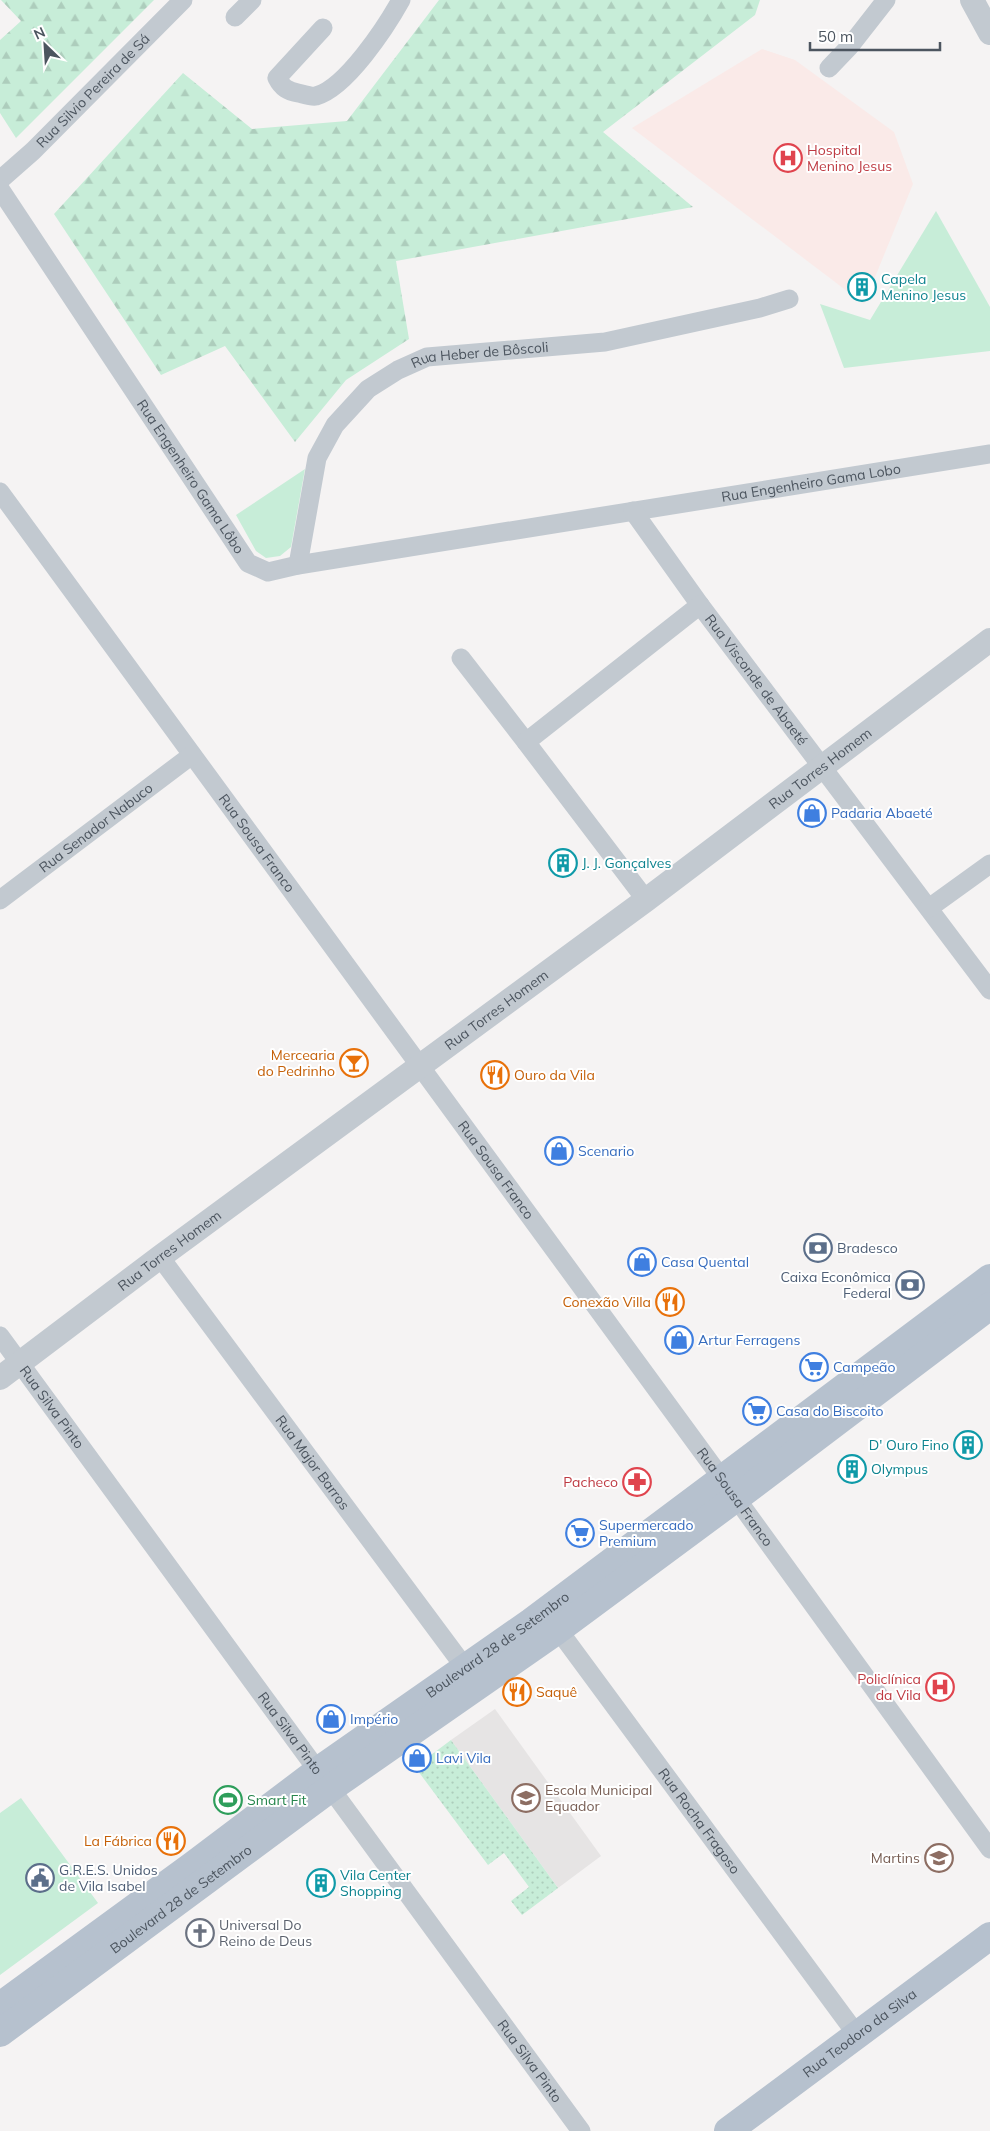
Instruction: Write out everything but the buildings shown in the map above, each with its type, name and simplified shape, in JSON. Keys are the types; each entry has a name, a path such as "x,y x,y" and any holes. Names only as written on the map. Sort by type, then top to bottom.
{"main road":[{"name":"Boulevard 28 de Setembro","path":"729,1488 990,1278"},
{"name":"Boulevard 28 de Setembro","path":"0,2006 193,1865 325,1779 543,1627 729,1488 990,1306"},
{"name":"Boulevard 28 de Setembro","path":"0,2033 466,1669 543,1627"},
{"name":"Rua Teodoro da Silva","path":"728,2131 990,1936"}],"street":[{"name":"Rua Silvio Pereira de Sá","path":"0,180 33,150 183,0"},
{"path":"235,17 252,0"},
{"path":"323,28 277,78 280,86 290,91 314,96 327,92 352,72 402,0"},
{"path":"829,68 850,46 886,0"},
{"path":"972,0 990,33"},
{"name":"Rua Engenheiro Gama Lôbo","path":"0,189 248,563 268,572 298,565 632,511"},
{"name":"Rua Heber de Bôscoli","path":"298,565 318,458 322,450 335,425 368,389 398,370 427,357 605,342 760,308 789,299"},
{"name":"Rua Engenheiro Gama Lobo","path":"632,511 990,454"},
{"name":"Rua Sousa Franco","path":"0,492 729,1488 990,1849"},
{"name":"Rua Visconde de Abaeté","path":"632,511 700,605 990,990"},
{"path":"526,742 700,605"},
{"name":"Rua Torres Homem","path":"0,1378 160,1256 646,900 990,640"},
{"path":"462,658 646,900"},
{"name":"Rua Senador Nabuco","path":"0,900 192,756"},
{"path":"929,908 990,864"},
{"name":"Rua Major Barros","path":"160,1256 466,1669"},
{"name":"Rua Silva Pinto","path":"0,1336 581,2131"},
{"name":"Rua Rocha Fragoso","path":"543,1627 565,1639 857,2035"}],"shaded area":[{"name":"Hospital Menino Jesus","path":"762,49 795,60 894,132 913,184 864,304 632,128"},
{"name":"Escola Municipal Equador","path":"495,1709 601,1856 558,1888 451,1740"}],"green space":[{"path":"1,0 154,0 16,138 0,113 0,40 21,21"},
{"path":"439,0 760,0 755,15 603,132 693,207 396,261 409,339 346,380 295,442 225,346 161,375 54,214 183,73 252,129 347,121"},
{"path":"936,211 990,307 990,351 844,368 820,304 870,320"},
{"path":"305,469 291,547 280,556 266,558 256,551 236,515"},
{"path":"451,1740 558,1888 522,1915 511,1901 529,1887 504,1853 488,1865 415,1767"},
{"name":"G.R.E.S. Unidos de Vila Isabel","path":"21,1798 98,1903 0,1975 0,1813"}],"place":[{"name":"Hospital Menino Jesus","path":"788,158"},
{"name":"Capela Menino Jesus","path":"862,287"},
{"name":"Padaria Abaeté","path":"812,813"},
{"name":"J. J. Gonçalves","path":"563,863"},
{"name":"Mercearia do Pedrinho","path":"354,1063"},
{"name":"Ouro da Vila","path":"495,1075"},
{"name":"Scenario","path":"559,1151"},
{"name":"Bradesco","path":"818,1248"},
{"name":"Casa Quental","path":"642,1262"},
{"name":"Caixa Econômica Federal","path":"910,1285"},
{"name":"Conexão Villa","path":"670,1302"},
{"name":"Artur Ferragens","path":"679,1340"},
{"name":"Campeão","path":"814,1367"},
{"name":"Casa do Biscoito","path":"757,1411"},
{"name":"D' Ouro Fino","path":"968,1445"},
{"name":"Olympus","path":"852,1469"},
{"name":"Pacheco","path":"637,1482"},
{"name":"Supermercado Premium","path":"580,1533"},
{"name":"Policlínica da Vila","path":"940,1687"},
{"name":"Saquê","path":"517,1692"},
{"name":"Império","path":"331,1719"},
{"name":"Lavi Vila","path":"417,1758"},
{"name":"Escola Municipal Equador","path":"526,1798"},
{"name":"Smart Fit","path":"228,1800"},
{"name":"La Fábrica","path":"171,1841"},
{"name":"Martins","path":"939,1858"},
{"name":"G.R.E.S. Unidos de Vila Isabel","path":"40,1878"},
{"name":"Vila Center Shopping","path":"321,1883"},
{"name":"Universal Do Reino de Deus","path":"200,1933"}]}
